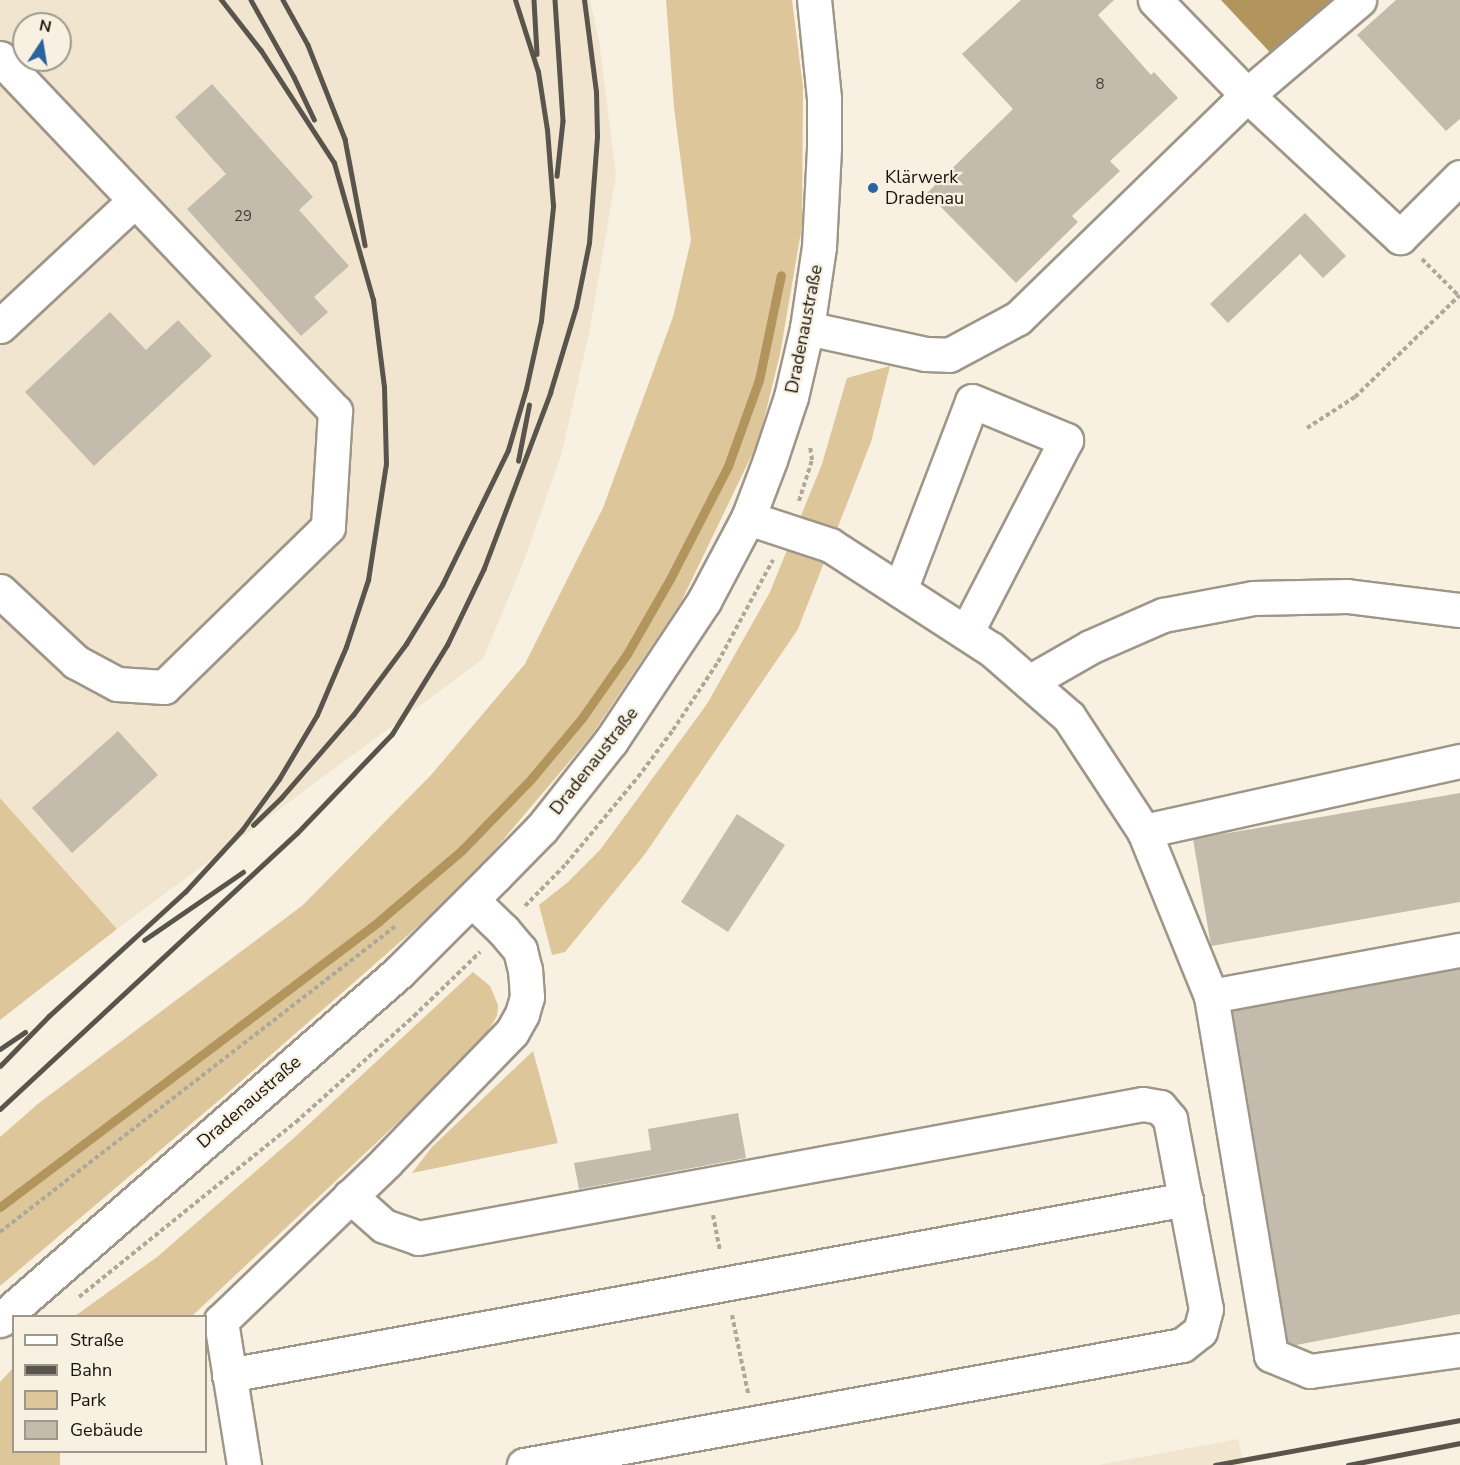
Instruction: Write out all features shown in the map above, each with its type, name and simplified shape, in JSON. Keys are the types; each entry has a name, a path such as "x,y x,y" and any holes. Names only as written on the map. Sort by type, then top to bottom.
{"street":[{"name":"Dradenaustraße","path":"0,1320 399,972 472,900 542,828 630,716 704,601 748,518 791,398 807,328 819,247 824,147 824,98 814,0"},
{"path":"1155,0 1247,95 1400,237 1460,177"},
{"path":"807,328 925,354 949,355 1018,318 1247,95 1359,0"},
{"path":"0,58 335,411 328,527 164,687 117,684 76,662 0,591"},
{"path":"0,326 134,201"},
{"path":"900,590 972,401 1066,440 966,633"},
{"path":"748,518 830,545 991,649 1069,717 1144,831 1211,996 1271,1355 1310,1371 1460,1350"},
{"path":"1029,682 1090,647 1163,615 1253,598 1347,596 1460,610"},
{"path":"1144,831 1460,761"},
{"path":"244,1465 221,1321 350,1196 513,1032 522,1014 527,997 525,970 520,950 472,900"},
{"path":"1211,996 1460,950"},
{"path":"350,1196 384,1226 418,1238 1143,1104 1160,1107 1170,1119 1206,1309 1200,1330 1182,1345 524,1465"},
{"path":"229,1375 1186,1199"}],"path":[{"path":"1307,428 1355,397 1460,296 1400,237"},
{"path":"0,1232 402,922"}],"shaded area":[{"path":"0,0 590,0 599,40 616,176 590,329 561,456 523,563 483,659 117,929 0,798"},
{"path":"1221,0 1343,0 1278,61"},
{"path":"1238,1439 1244,1465 1099,1465"}],"green space":[{"path":"666,0 792,0 803,87 802,226 780,354 759,440 681,602 591,736 464,886 224,1096 0,1286 0,1137 39,1103 303,905 432,774 525,664 603,508 673,317 691,240 674,107"},
{"path":"890,366 871,442 798,629 645,854 565,952 552,955 539,905 568,882 600,850 707,704 770,592 822,464 847,378"},
{"path":"0,798 117,929 0,1020"},
{"path":"473,972 490,986 498,1005 497,1016 478,1047 193,1315 76,1315 157,1257 295,1137"},
{"path":"533,1051 558,1143 412,1173 432,1147"},
{"path":"12,1369 12,1453 60,1453 60,1465 0,1465 0,1382"}],"building":[{"path":"1021,0 1114,0 1098,15 1151,75 1154,72 1178,98 1110,161 1120,171 1072,216 1078,222 1016,283 927,193 1013,109 962,54"},
{"path":"1396,0 1460,0 1460,119 1446,131 1357,35"},
{"path":"212,84 313,197 299,210 349,266 314,297 328,312 301,336 187,209 226,174 175,117"},
{"path":"1305,213 1346,256 1323,278 1300,254 1228,323 1210,304"},
{"path":"110,312 146,350 178,320 212,356 94,466 25,392"},
{"path":"118,731 158,775 72,853 32,808"},
{"path":"1460,793 1460,902 1211,946 1193,839"},
{"path":"737,814 785,845 728,932 681,902"},
{"path":"1460,969 1460,1314 1296,1345 1288,1342 1233,1011"},
{"path":"738,1113 746,1158 579,1189 574,1163 651,1150 648,1129"}],"waterway":[{"path":"0,1207 379,921 462,850 531,779 582,718 627,654 670,579 728,466 759,380 781,275"}],"railway":[{"path":"0,1066 49,1016 185,892 242,830 279,779 317,715 346,647 368,580 386,464 384,387 373,300 334,163 261,51 221,0"},
{"path":"251,0 294,77 314,119"},
{"path":"283,0 308,45 345,139 365,245"},
{"path":"253,825 281,798 353,715 406,644 442,585 508,450 526,389 541,321 553,206 547,130 538,72 515,0"},
{"path":"534,0 537,54"},
{"path":"555,0 563,121 557,176"},
{"path":"0,1109 297,833 392,734 447,645 484,568 550,393 576,307 589,243 597,136 596,92 584,0"},
{"path":"518,461 529,405"},
{"path":"144,940 243,872"},
{"path":"0,1049 25,1032"},
{"path":"1215,1465 1460,1420"},
{"path":"1348,1465 1460,1443"}],"place":[{"name":"Klärwerk Dradenau","path":"873,188"}]}
